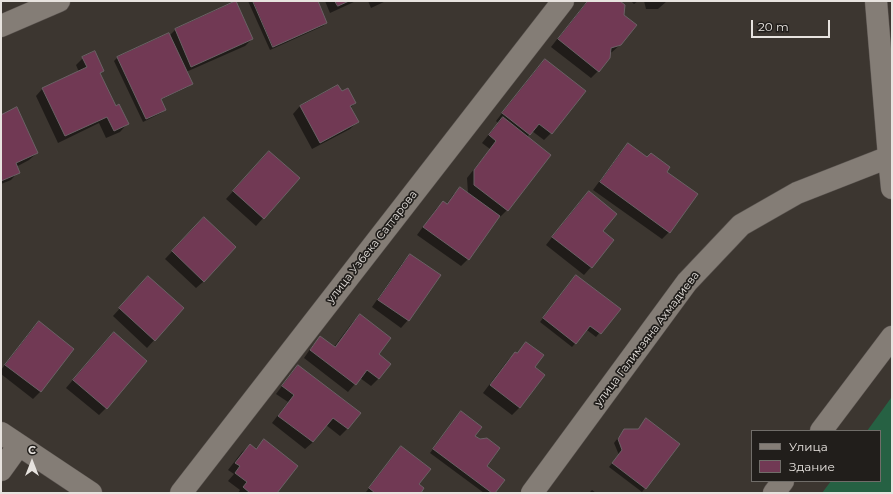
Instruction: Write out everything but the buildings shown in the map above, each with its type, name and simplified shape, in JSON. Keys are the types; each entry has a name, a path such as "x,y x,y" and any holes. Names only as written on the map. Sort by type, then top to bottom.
{"street":[{"path":"1,26 59,1"},
{"name":"улица Узбека Саттарова","path":"181,493 563,1"},
{"path":"876,1 892,188"},
{"name":"улица Галимзяна Ахмадиева","path":"532,493 688,282 740,225 797,193 889,157"},
{"path":"822,430 892,337"},
{"path":"1,433 91,493"},
{"path":"1,470 19,445"},
{"path":"774,493 782,482"}],"green space":[{"path":"891,398 892,493 822,493 830,482 881,482 881,430 868,430"}]}
